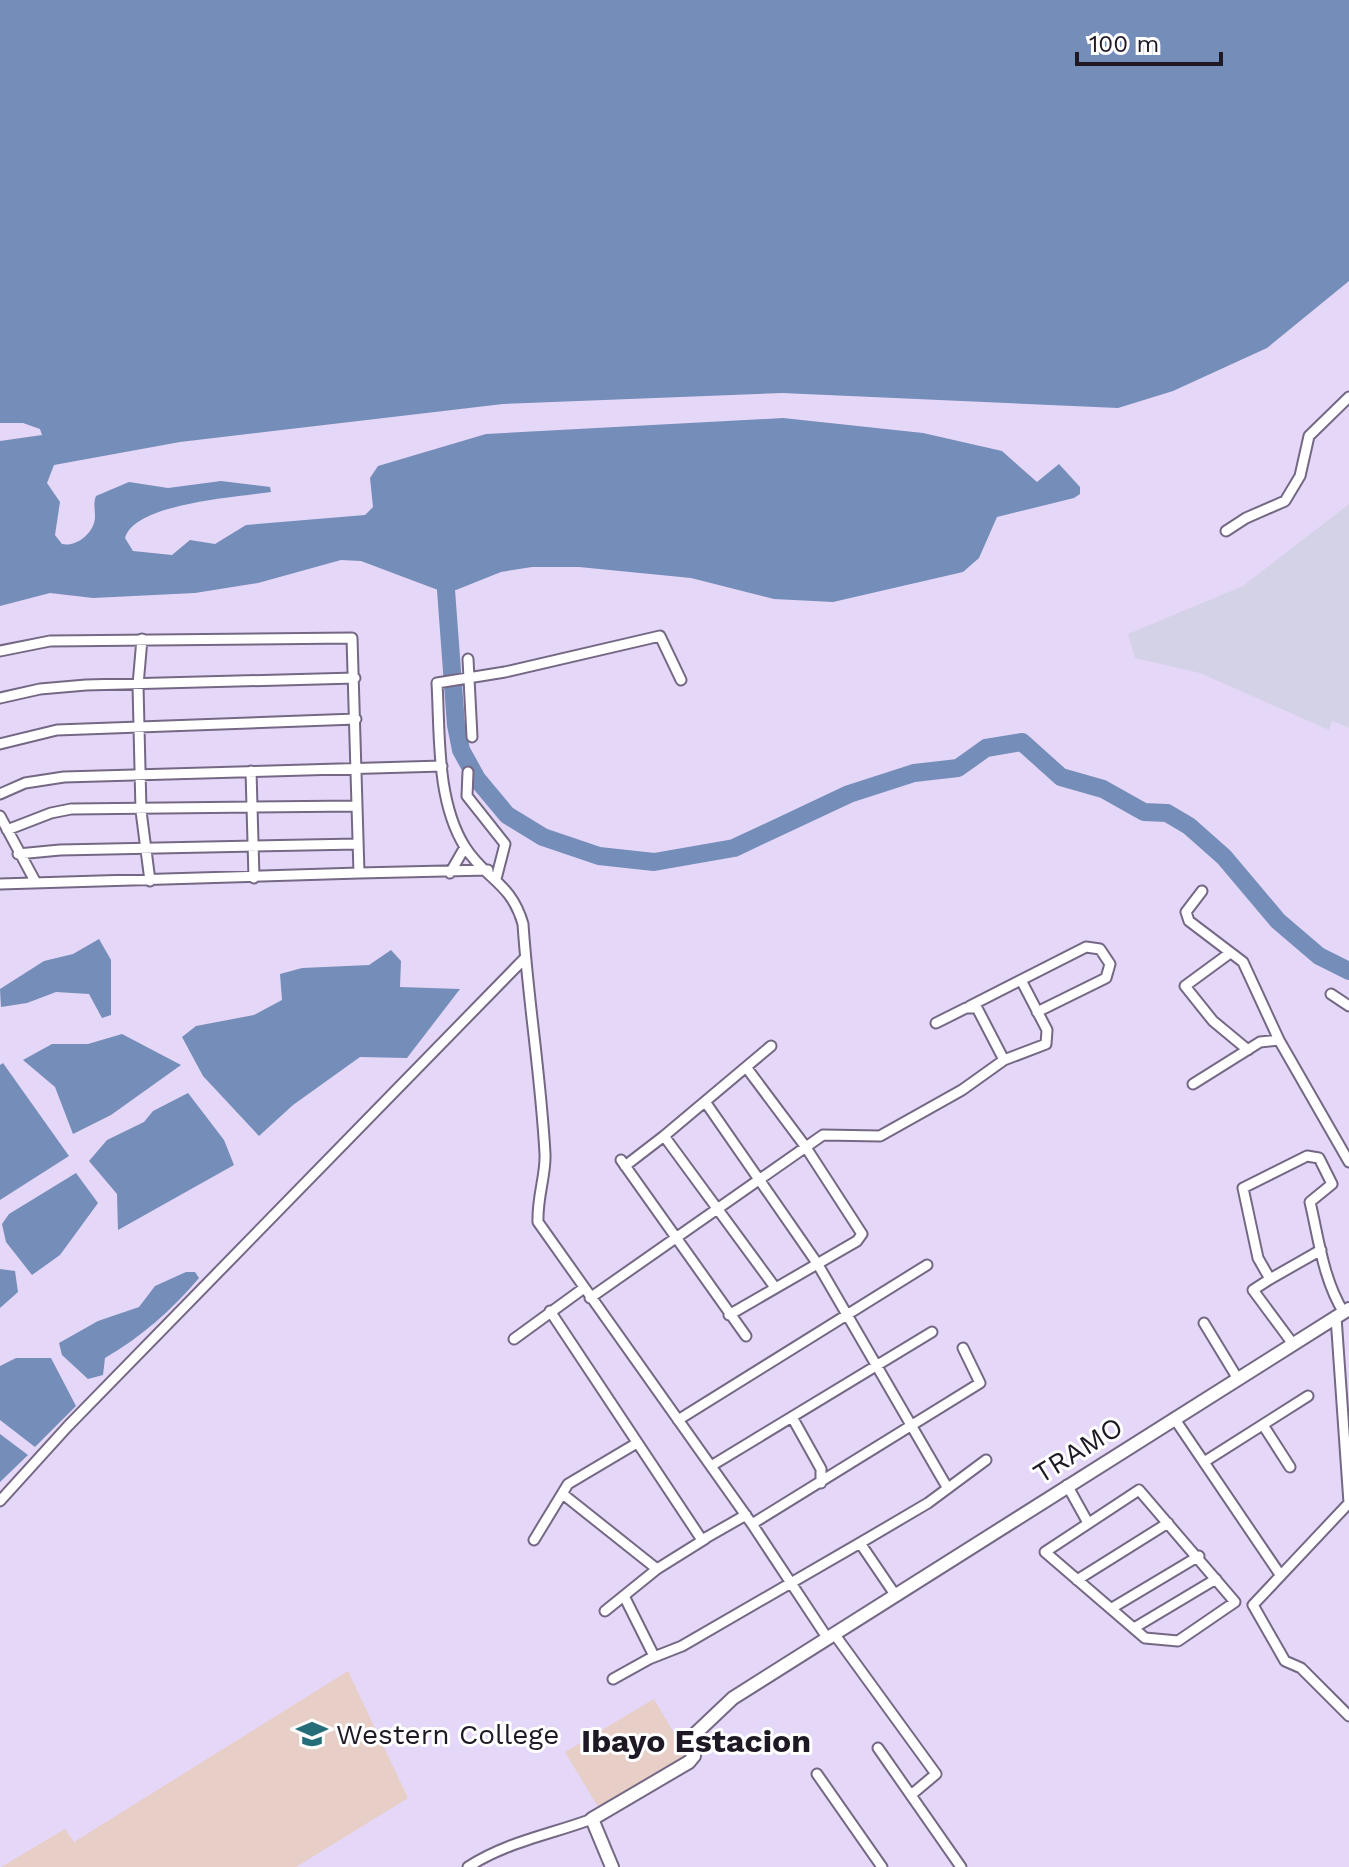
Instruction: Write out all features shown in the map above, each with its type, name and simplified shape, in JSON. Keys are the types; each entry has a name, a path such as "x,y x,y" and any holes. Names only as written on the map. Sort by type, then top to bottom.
{"street":[{"path":"1226,531 1246,518 1285,501 1300,476 1309,436 1349,397"},
{"path":"681,680 660,636 437,683 442,766 452,815 465,847 517,902 523,924 542,1095 545,1164 538,1191 538,1222 790,1582 936,1774 911,1795"},
{"path":"0,651 50,641 352,638 359,873"},
{"path":"142,639 138,728 141,811 150,881"},
{"path":"468,659 466,679 472,737"},
{"path":"0,698 62,687 355,678"},
{"path":"0,744 57,730 356,719"},
{"path":"0,794 45,779 442,766"},
{"path":"251,771 254,878"},
{"path":"468,772 467,796 505,844 496,879"},
{"path":"7,830 51,813 71,809 141,811 357,806"},
{"path":"0,816 35,881"},
{"path":"18,854 60,850 358,844"},
{"path":"450,873 465,847"},
{"path":"0,884 488,870"},
{"path":"1202,891 1186,912 1189,921 1243,962 1279,1040 1349,1162"},
{"path":"936,1023 1090,945 1100,949 1110,964 1106,978 1037,1012"},
{"path":"1230,953 1185,986 1213,1021 1248,1050"},
{"path":"0,1501 79,1415 525,958"},
{"path":"590,1298 823,1135 880,1136 962,1090 1004,1060 1046,1044 1048,1034 1021,980"},
{"path":"1331,994 1349,1006"},
{"path":"966,1008 980,1010 1004,1060"},
{"path":"1193,1084 1260,1042 1279,1040"},
{"path":"746,1336 623,1163 706,1103 771,1046"},
{"path":"729,1315 774,1286 857,1241 862,1234 805,1146 746,1067"},
{"path":"706,1103 817,1263 947,1487"},
{"path":"664,1136 774,1286"},
{"path":"1253,1605 1279,1573 1349,1502 1343,1313 1328,1287 1310,1202 1331,1188 1332,1181 1319,1158 1311,1155 1243,1188 1258,1258 1270,1279"},
{"path":"1293,1344 1253,1290 1321,1250"},
{"path":"678,1420 927,1265"},
{"path":"514,1339 584,1288"},
{"path":"550,1311 702,1540 707,1539"},
{"name":"TRAMO","path":"592,1819 689,1762 694,1756 695,1734 721,1708 1067,1485 1343,1313"},
{"path":"1204,1323 1238,1379"},
{"path":"711,1466 932,1332"},
{"path":"605,1611 657,1569 707,1539 821,1483 980,1383 963,1348"},
{"path":"1204,1462 1308,1396"},
{"path":"792,1417 821,1469 821,1483"},
{"path":"1174,1418 1279,1573"},
{"path":"1263,1425 1290,1467"},
{"path":"534,1540 568,1484 637,1443"},
{"path":"613,1679 654,1656 682,1646 860,1543 986,1460"},
{"path":"1067,1485 1087,1521"},
{"path":"1235,1602 1178,1641 1158,1642 1145,1638 1045,1552 1087,1521 1139,1490 1199,1556 1235,1602 1253,1605"},
{"path":"564,1495 657,1569"},
{"path":"1077,1580 1168,1523"},
{"path":"860,1543 896,1596"},
{"path":"1112,1608 1199,1556"},
{"path":"1134,1628 1216,1579"},
{"path":"624,1596 654,1656"},
{"path":"1253,1605 1285,1661 1301,1668 1349,1713"},
{"path":"878,1748 961,1867"},
{"path":"817,1774 882,1867"},
{"path":"468,1867 514,1843 534,1840 592,1819 612,1867"}],"shaded area":[{"path":"1349,504 1349,728 1332,721 1329,730 1200,673 1135,658 1128,634 1243,586"},
{"name":"Western College","path":"348,1671 408,1798 296,1867 1,1867 65,1829 74,1842"},
{"path":"654,1699 688,1757 600,1810 565,1752"}],"water":[{"path":"0,0 1349,0 1349,281 1267,348 1173,391 1118,408 782,393 503,404 180,442 54,465 47,483 60,502 55,535 62,544 81,540 92,528 96,496 129,482 168,488 221,481 270,487 271,492 167,509 133,526 125,538 133,551 172,555 190,540 215,544 246,525 365,515 373,507 370,478 378,466 486,434 783,418 923,433 1002,451 1037,482 1059,464 1080,487 1080,494 1074,498 997,517 979,558 963,572 833,602 774,599 691,578 579,567 532,567 501,572 456,590 438,590 361,561 341,560 258,583 195,593 93,598 50,593 0,606 0,441 42,435 40,429 23,423 0,423"},
{"path":"99,939 111,960 111,1015 102,1018 89,994 56,992 27,1003 1,1007 0,989 44,961 73,954"},
{"path":"391,950 401,961 400,987 460,989 407,1058 360,1057 293,1105 259,1136 203,1076 182,1037 196,1026 254,1015 282,1000 280,974 302,968 369,965"},
{"path":"122,1034 181,1065 111,1115 73,1134 55,1087 23,1060 52,1044 88,1044"},
{"path":"3,1063 69,1156 0,1200 0,1065"},
{"path":"188,1093 224,1140 234,1165 118,1230 117,1194 89,1161 107,1140 144,1122 153,1111"},
{"path":"76,1173 98,1203 60,1255 32,1275 6,1242 2,1224 9,1214"},
{"path":"0,1269 15,1271 18,1292 0,1308"},
{"path":"186,1272 195,1272 199,1278 155,1322 105,1358 103,1375 88,1379 62,1355 59,1343 98,1321 139,1307 155,1286"},
{"path":"16,1358 51,1358 76,1406 35,1447 0,1420 0,1366"},
{"path":"0,1434 28,1455 0,1482"}],"waterway":[{"path":"446,590 456,725 461,750 477,779 507,815 543,837 599,856 654,862 734,848 849,794 914,773 958,768 986,748 1022,742 1061,777 1103,789 1144,812 1167,813 1189,826 1224,857 1278,921 1319,956 1349,971"}],"place":[{"name":"Western College","path":"312,1734"}],"district":[{"name":"Ibayo Estacion","path":"696,1741"}]}
